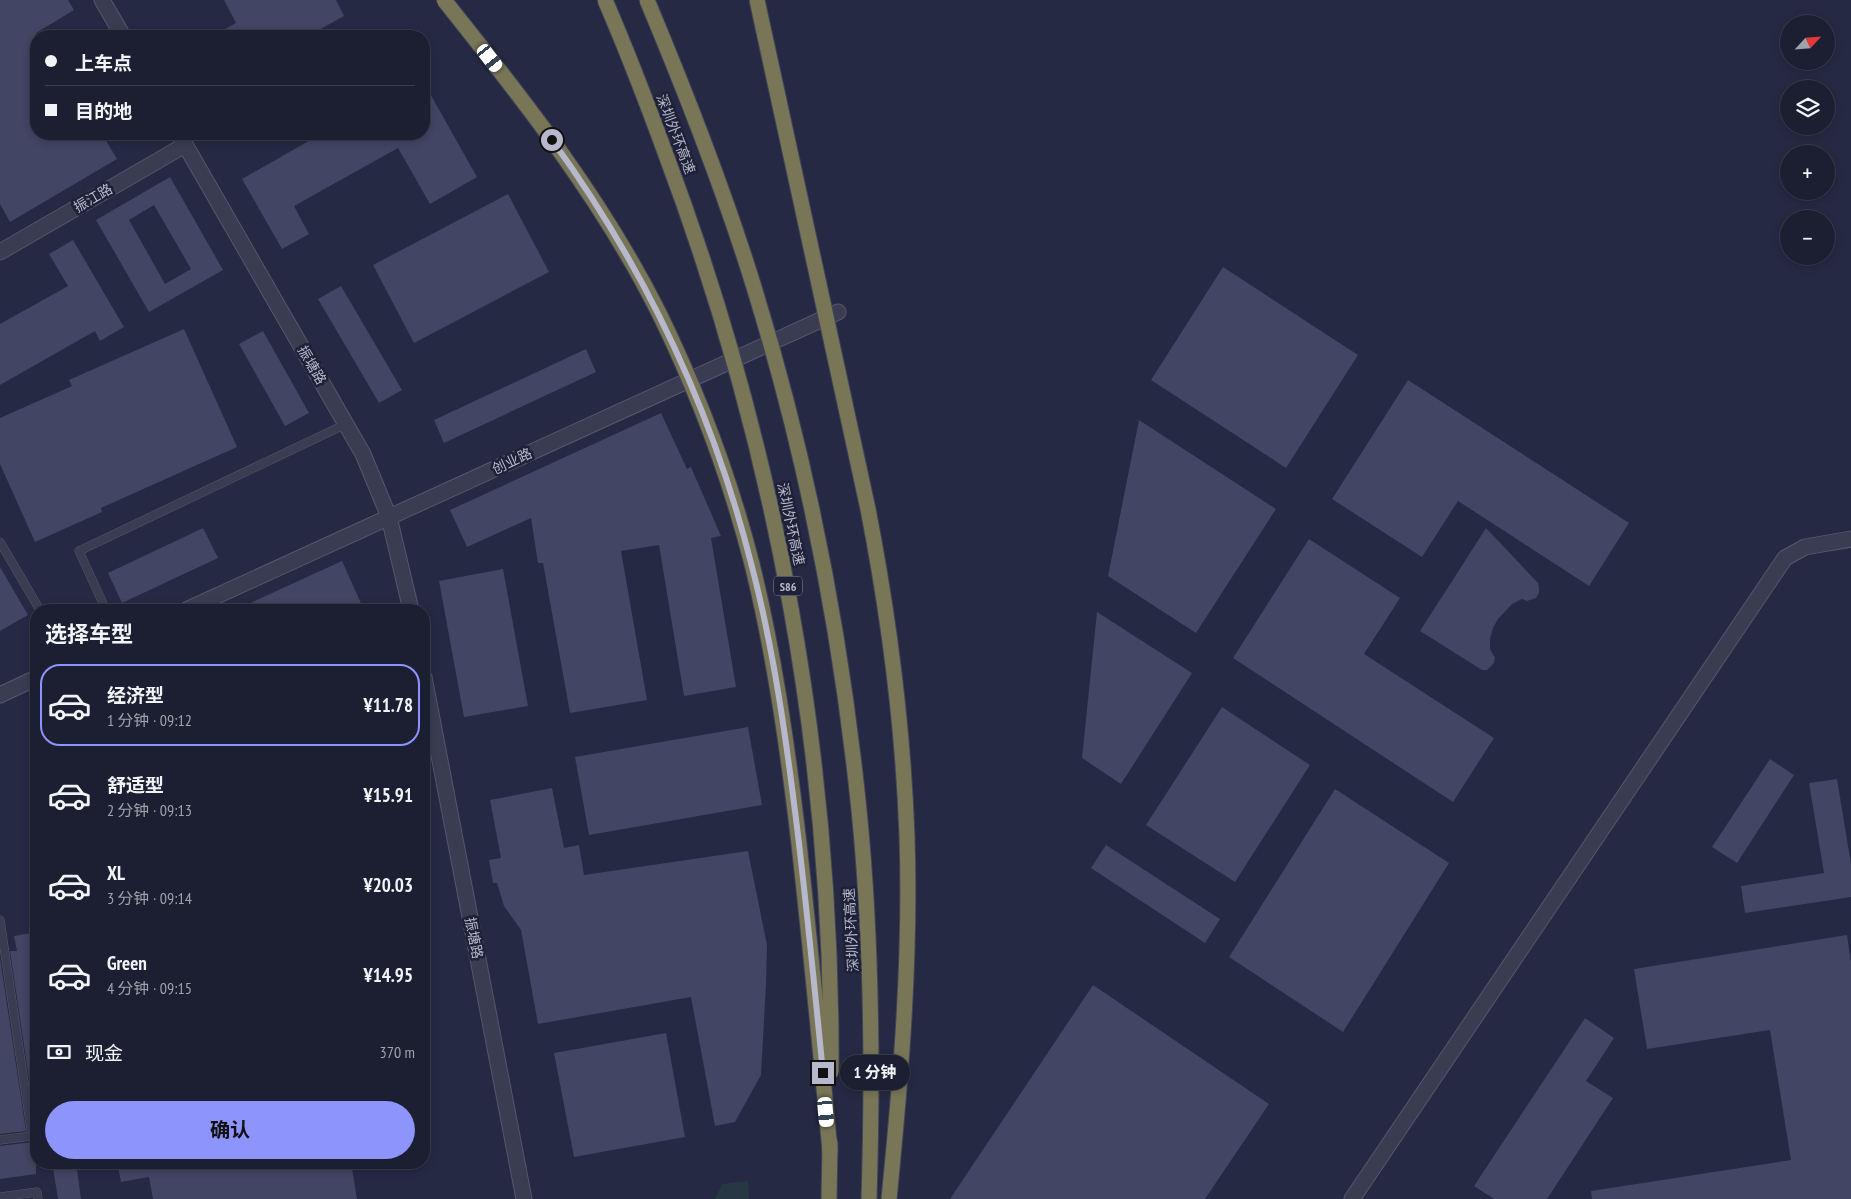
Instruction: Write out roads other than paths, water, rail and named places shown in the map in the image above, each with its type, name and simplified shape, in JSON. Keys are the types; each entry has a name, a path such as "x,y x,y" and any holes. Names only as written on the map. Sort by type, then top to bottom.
{"highway":[{"path":"444,0 560,150 623,248 658,312 677,352 712,436 729,487 758,592 779,699 791,778 810,936 830,1151"},
{"name":"深圳外环高速","path":"605,0 655,124 709,276 741,383 780,546 808,711 821,822 830,986 829,1199"},
{"name":"深圳外环高速","path":"647,0 713,167 752,282 785,399 825,577 853,752 864,873 871,1055 868,1199"},
{"path":"757,0 871,526 898,704 905,795 908,916 901,1074 889,1199"}],"street":[{"path":"102,0 120,30"},
{"name":"振江路","path":"0,252 180,140"},
{"name":"振塘路","path":"183,140 363,454 389,517 410,604"},
{"name":"创业路","path":"199,604 838,312"},
{"path":"1352,1199 1785,558 1805,547 1851,538"},
{"path":"0,695 30,681"},
{"name":"振塘路","path":"430,708 524,1199"}],"lane":[{"path":"103,604 79,551 346,424"},
{"path":"0,542 36,604"},
{"path":"0,920 30,1122"},
{"path":"0,1140 30,1136"},
{"path":"0,1197 37,1192 38,1199"}]}
